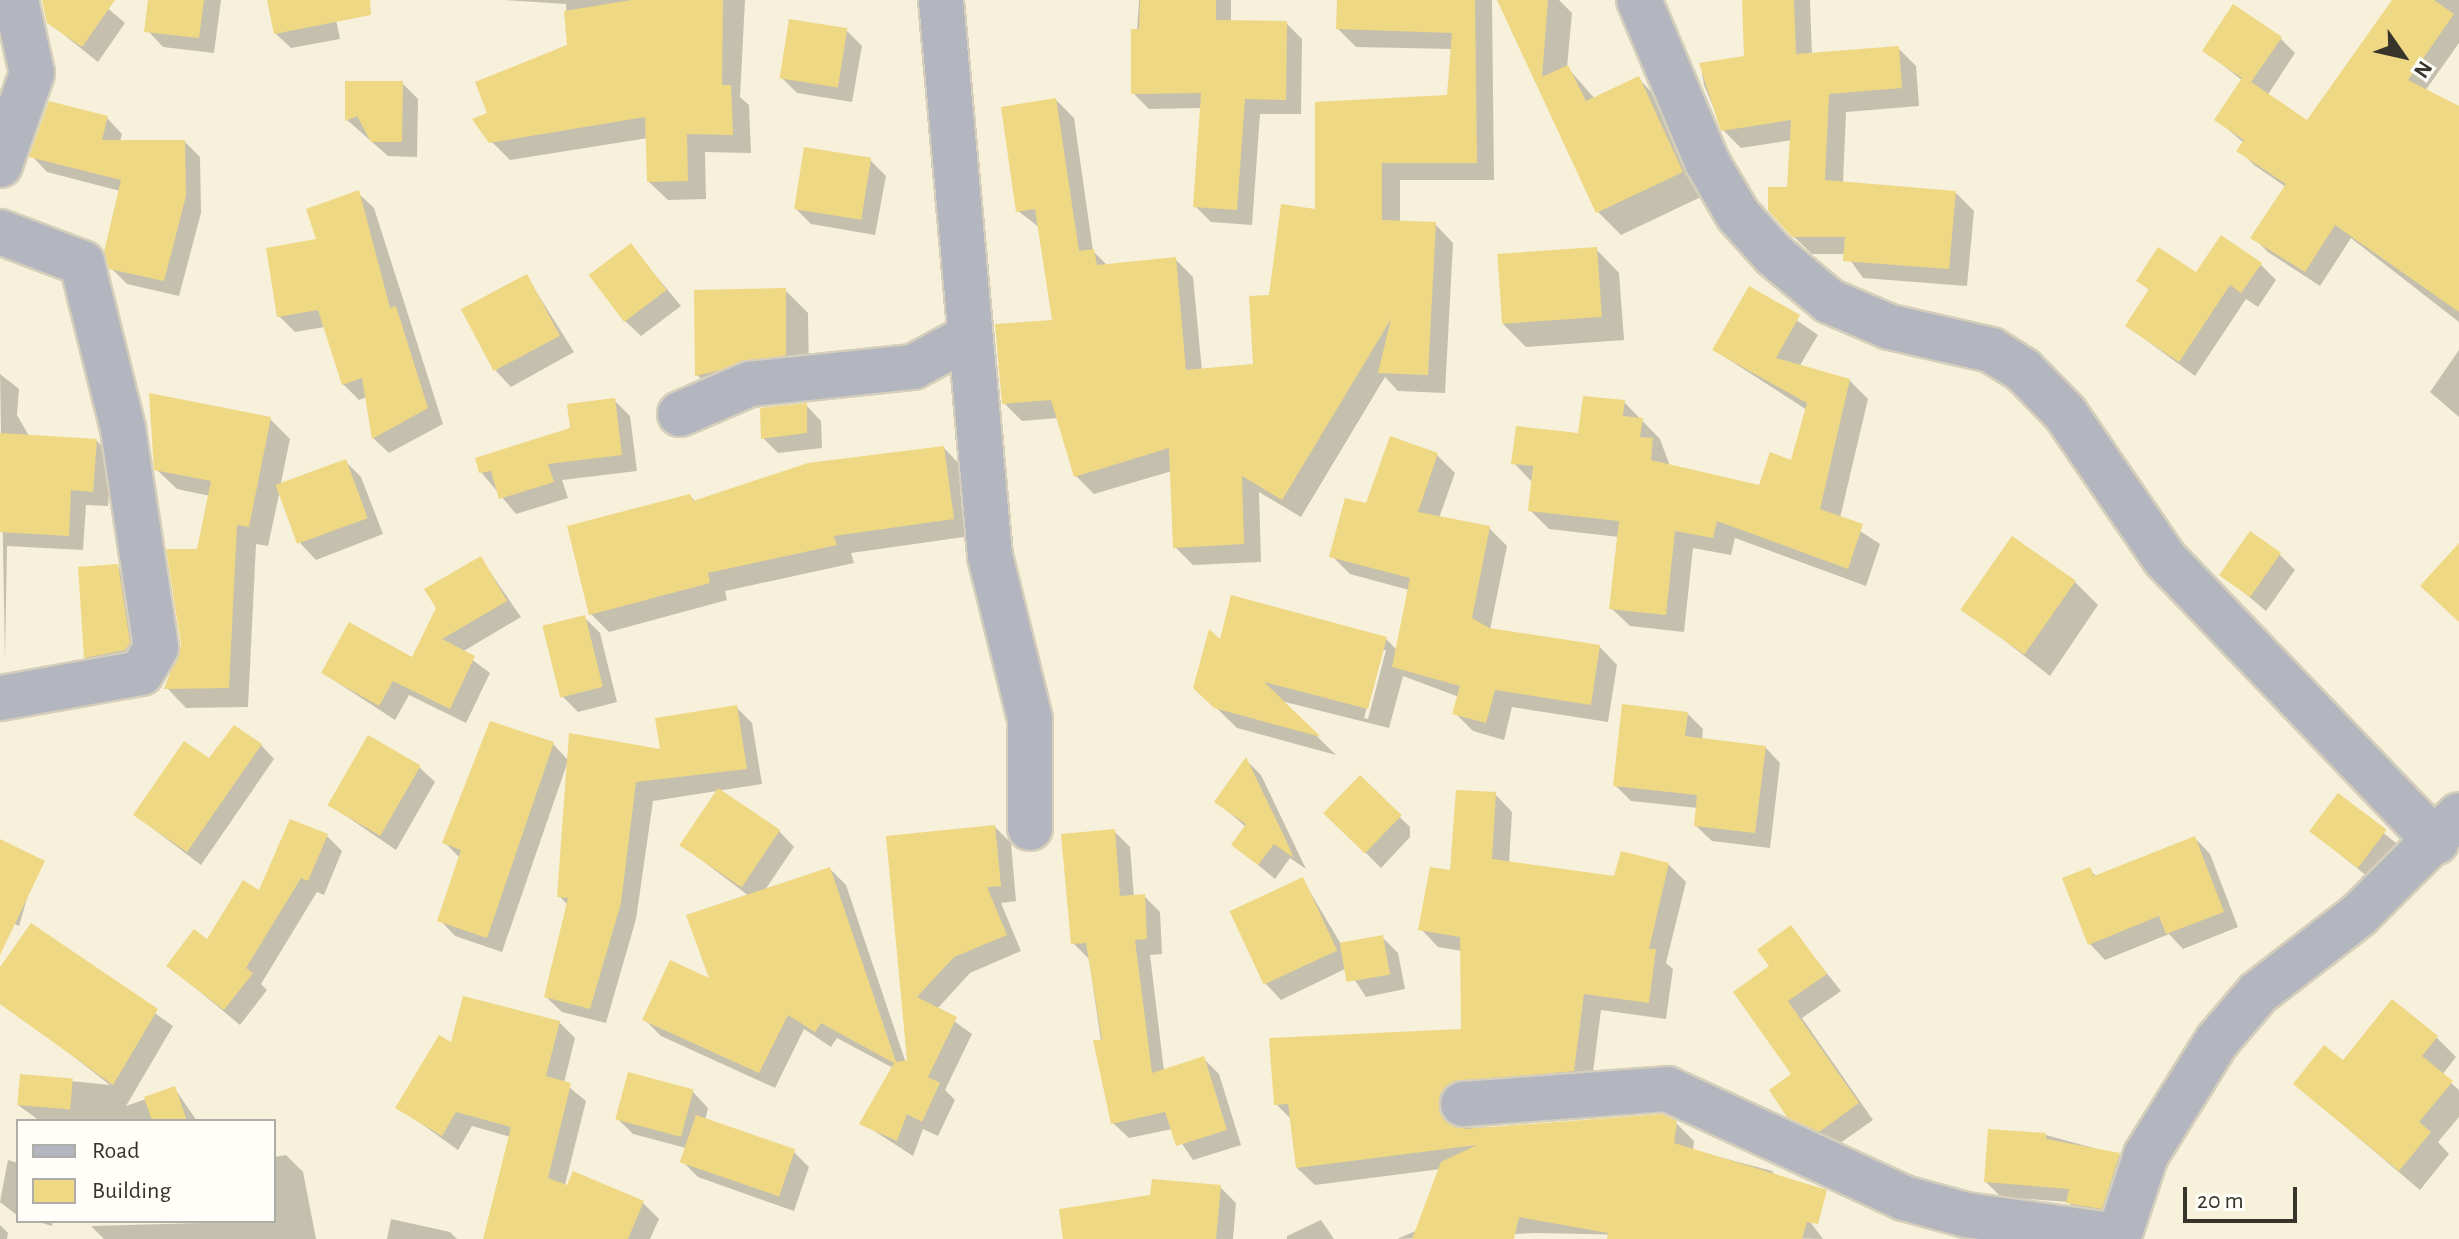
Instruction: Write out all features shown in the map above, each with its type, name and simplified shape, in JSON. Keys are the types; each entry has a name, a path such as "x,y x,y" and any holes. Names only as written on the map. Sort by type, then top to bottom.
{"street":[{"path":"0,165 32,73 16,0"},
{"path":"941,0 957,113 970,336 990,556 1030,719 1030,828"},
{"path":"1463,1104 1667,1089 1904,1198 1966,1215 2118,1238 2146,1155 2217,1041 2258,993 2359,915 2447,828 2165,559 2065,413 2023,370 1991,350 1890,327 1829,301 1774,255 1738,215 1707,162 1639,0"},
{"path":"0,232 82,263 123,429 156,648 141,673 0,698"},
{"path":"680,414 750,384 913,367 970,336"}],"building":[{"path":"42,0 115,0 82,47 47,23"},
{"path":"148,0 204,0 199,38 144,32"},
{"path":"267,0 370,0 371,15 274,34"},
{"path":"632,0 723,0 722,85 731,85 733,135 687,134 688,181 647,182 645,117 489,143 472,119 487,113 475,82 567,45 564,11"},
{"path":"1140,0 1216,0 1216,20 1287,21 1286,100 1245,99 1237,210 1193,207 1201,93 1131,94 1131,29 1139,29"},
{"path":"1337,0 1475,0 1477,163 1382,163 1382,220 1436,222 1428,375 1378,373 1391,319 1282,500 1242,476 1244,544 1173,548 1169,448 1074,477 1051,400 1002,404 995,324 1052,320 1035,209 1016,212 1001,107 1056,98 1079,251 1094,249 1097,265 1176,257 1186,370 1253,364 1249,296 1269,295 1281,204 1315,209 1315,102 1447,95 1452,33 1336,29"},
{"path":"1497,0 1548,0 1542,77 1568,65 1586,101 1639,76 1683,172 1596,213"},
{"path":"1742,0 1794,0 1796,54 1899,46 1902,88 1829,94 1825,180 1956,191 1949,269 1843,261 1845,237 1792,237 1768,210 1768,187 1787,187 1791,120 1721,131 1699,63 1744,56"},
{"path":"2392,0 2434,0 2454,14 2408,80 2459,106 2459,312 2335,225 2305,272 2250,238 2286,184 2236,151 2244,140 2214,120 2242,78 2202,51 2233,4 2282,37 2251,82 2307,120"},
{"path":"789,19 847,28 838,87 780,78"},
{"path":"345,81 403,81 402,142 371,142 357,116 345,121"},
{"path":"49,101 108,116 102,140 185,140 186,196 164,281 109,269 104,252 121,180 29,157"},
{"path":"804,147 871,158 861,220 794,209"},
{"path":"359,190 390,308 396,306 428,408 372,439 362,378 342,385 318,310 277,317 266,248 316,239 306,209"},
{"path":"2221,235 2262,263 2241,293 2230,285 2179,362 2125,326 2149,289 2136,281 2158,247 2196,272"},
{"path":"631,243 667,290 624,322 589,275"},
{"path":"1597,247 1602,317 1502,324 1497,254"},
{"path":"527,274 560,336 494,371 461,309"},
{"path":"1749,286 1800,315 1776,358 1850,379 1820,509 1863,524 1848,569 1717,521 1713,538 1675,531 1666,615 1609,609 1619,521 1528,511 1533,466 1511,464 1516,426 1578,433 1583,396 1625,400 1623,416 1643,418 1640,437 1653,438 1651,460 1759,485 1770,452 1791,460 1807,403 1712,350"},
{"path":"786,288 786,355 695,376 694,290"},
{"path":"149,393 271,417 249,527 237,525 229,688 164,689 181,644 166,549 197,549 211,481 154,470"},
{"path":"615,398 622,455 548,464 554,482 499,499 491,471 479,473 475,458 570,428 567,404"},
{"path":"807,403 807,433 761,439 760,408"},
{"path":"0,433 97,439 93,492 71,490 69,536 0,532"},
{"path":"1390,436 1438,453 1418,512 1490,526 1472,618 1489,628 1600,645 1591,705 1495,690 1486,723 1452,714 1460,686 1392,667 1410,578 1329,557 1345,498 1366,503"},
{"path":"944,446 954,519 834,536 837,545 708,573 710,583 589,615 567,526 690,494 693,501 808,463"},
{"path":"346,459 368,518 297,544 276,485"},
{"path":"2250,531 2281,553 2250,597 2219,575"},
{"path":"2012,536 2076,581 2024,654 1960,610"},
{"path":"2459,543 2459,622 2420,586"},
{"path":"481,556 507,601 442,639 475,656 450,709 393,681 379,706 321,673 349,622 412,657 436,608 424,589"},
{"path":"118,564 130,643 125,650 84,658 78,567"},
{"path":"1231,595 1387,637 1368,709 1264,682 1321,737 1214,708 1193,688 1209,629 1220,639"},
{"path":"585,615 603,687 560,697 542,626"},
{"path":"1622,704 1688,712 1685,736 1766,746 1755,833 1694,826 1697,795 1613,786"},
{"path":"737,705 747,769 636,782 621,903 590,1009 544,997 568,898 557,897 569,733 660,749 655,718"},
{"path":"490,721 554,742 487,938 437,921 461,850 442,843"},
{"path":"234,725 262,744 187,852 133,815 184,741 209,758"},
{"path":"368,735 421,766 380,836 328,805"},
{"path":"1246,757 1294,858 1274,844 1258,865 1231,845 1246,824 1214,802"},
{"path":"1360,775 1402,815 1365,853 1323,813"},
{"path":"718,788 780,830 742,887 679,845"},
{"path":"1456,790 1496,792 1492,859 1614,876 1621,851 1669,863 1649,949 1656,949 1649,1003 1584,994 1574,1071 1450,1083 1440,1094 1443,1119 1465,1129 1662,1114 1677,1121 1674,1143 1827,1190 1818,1224 1807,1222 1802,1239 1607,1239 1608,1233 1519,1217 1514,1239 1412,1239 1441,1162 1477,1145 1296,1168 1288,1104 1274,1105 1269,1038 1461,1029 1460,937 1418,930 1430,867 1450,870"},
{"path":"2338,793 2387,830 2358,868 2309,831"},
{"path":"290,819 328,834 308,881 301,878 246,968 253,973 224,1010 166,966 194,929 207,939 243,880 259,890"},
{"path":"995,825 1001,886 987,887 1007,935 954,957 917,997 957,1017 928,1077 940,1083 922,1122 907,1114 897,1141 859,1124 894,1063 821,1023 815,1032 788,1015 759,1073 642,1020 670,960 709,978 686,915 830,867 896,1062 907,1060 886,836"},
{"path":"1115,829 1120,896 1145,894 1147,939 1135,940 1152,1073 1204,1056 1227,1130 1176,1146 1165,1112 1111,1124 1093,1040 1102,1040 1086,943 1071,944 1061,834"},
{"path":"2195,836 2224,912 2166,934 2159,916 2088,945 2062,878 2090,867 2094,876"},
{"path":"0,839 45,861 0,955"},
{"path":"1303,877 1337,950 1264,985 1230,911"},
{"path":"31,923 158,1009 113,1085 0,1004 0,967"},
{"path":"1791,925 1827,974 1788,1001 1859,1103 1819,1132 1787,1117 1769,1090 1791,1074 1733,992 1769,966 1757,950"},
{"path":"1383,935 1390,974 1347,982 1340,943"},
{"path":"463,996 560,1021 546,1076 571,1083 548,1178 567,1185 573,1171 644,1201 628,1239 483,1239 511,1127 456,1112 442,1136 395,1108 439,1035 451,1042"},
{"path":"2392,999 2438,1036 2422,1056 2453,1081 2419,1122 2431,1132 2399,1171 2293,1084 2324,1045 2343,1060"},
{"path":"628,1072 694,1090 681,1137 615,1119"},
{"path":"20,1074 73,1079 70,1110 17,1105"},
{"path":"175,1086 186,1119 151,1119 144,1097"},
{"path":"696,1115 795,1149 779,1196 680,1162"},
{"path":"1988,1129 2046,1133 2046,1139 2120,1153 2102,1209 2066,1203 2069,1189 1984,1182"},
{"path":"1152,1179 1221,1185 1216,1239 1063,1239 1059,1209 1150,1195"}]}
